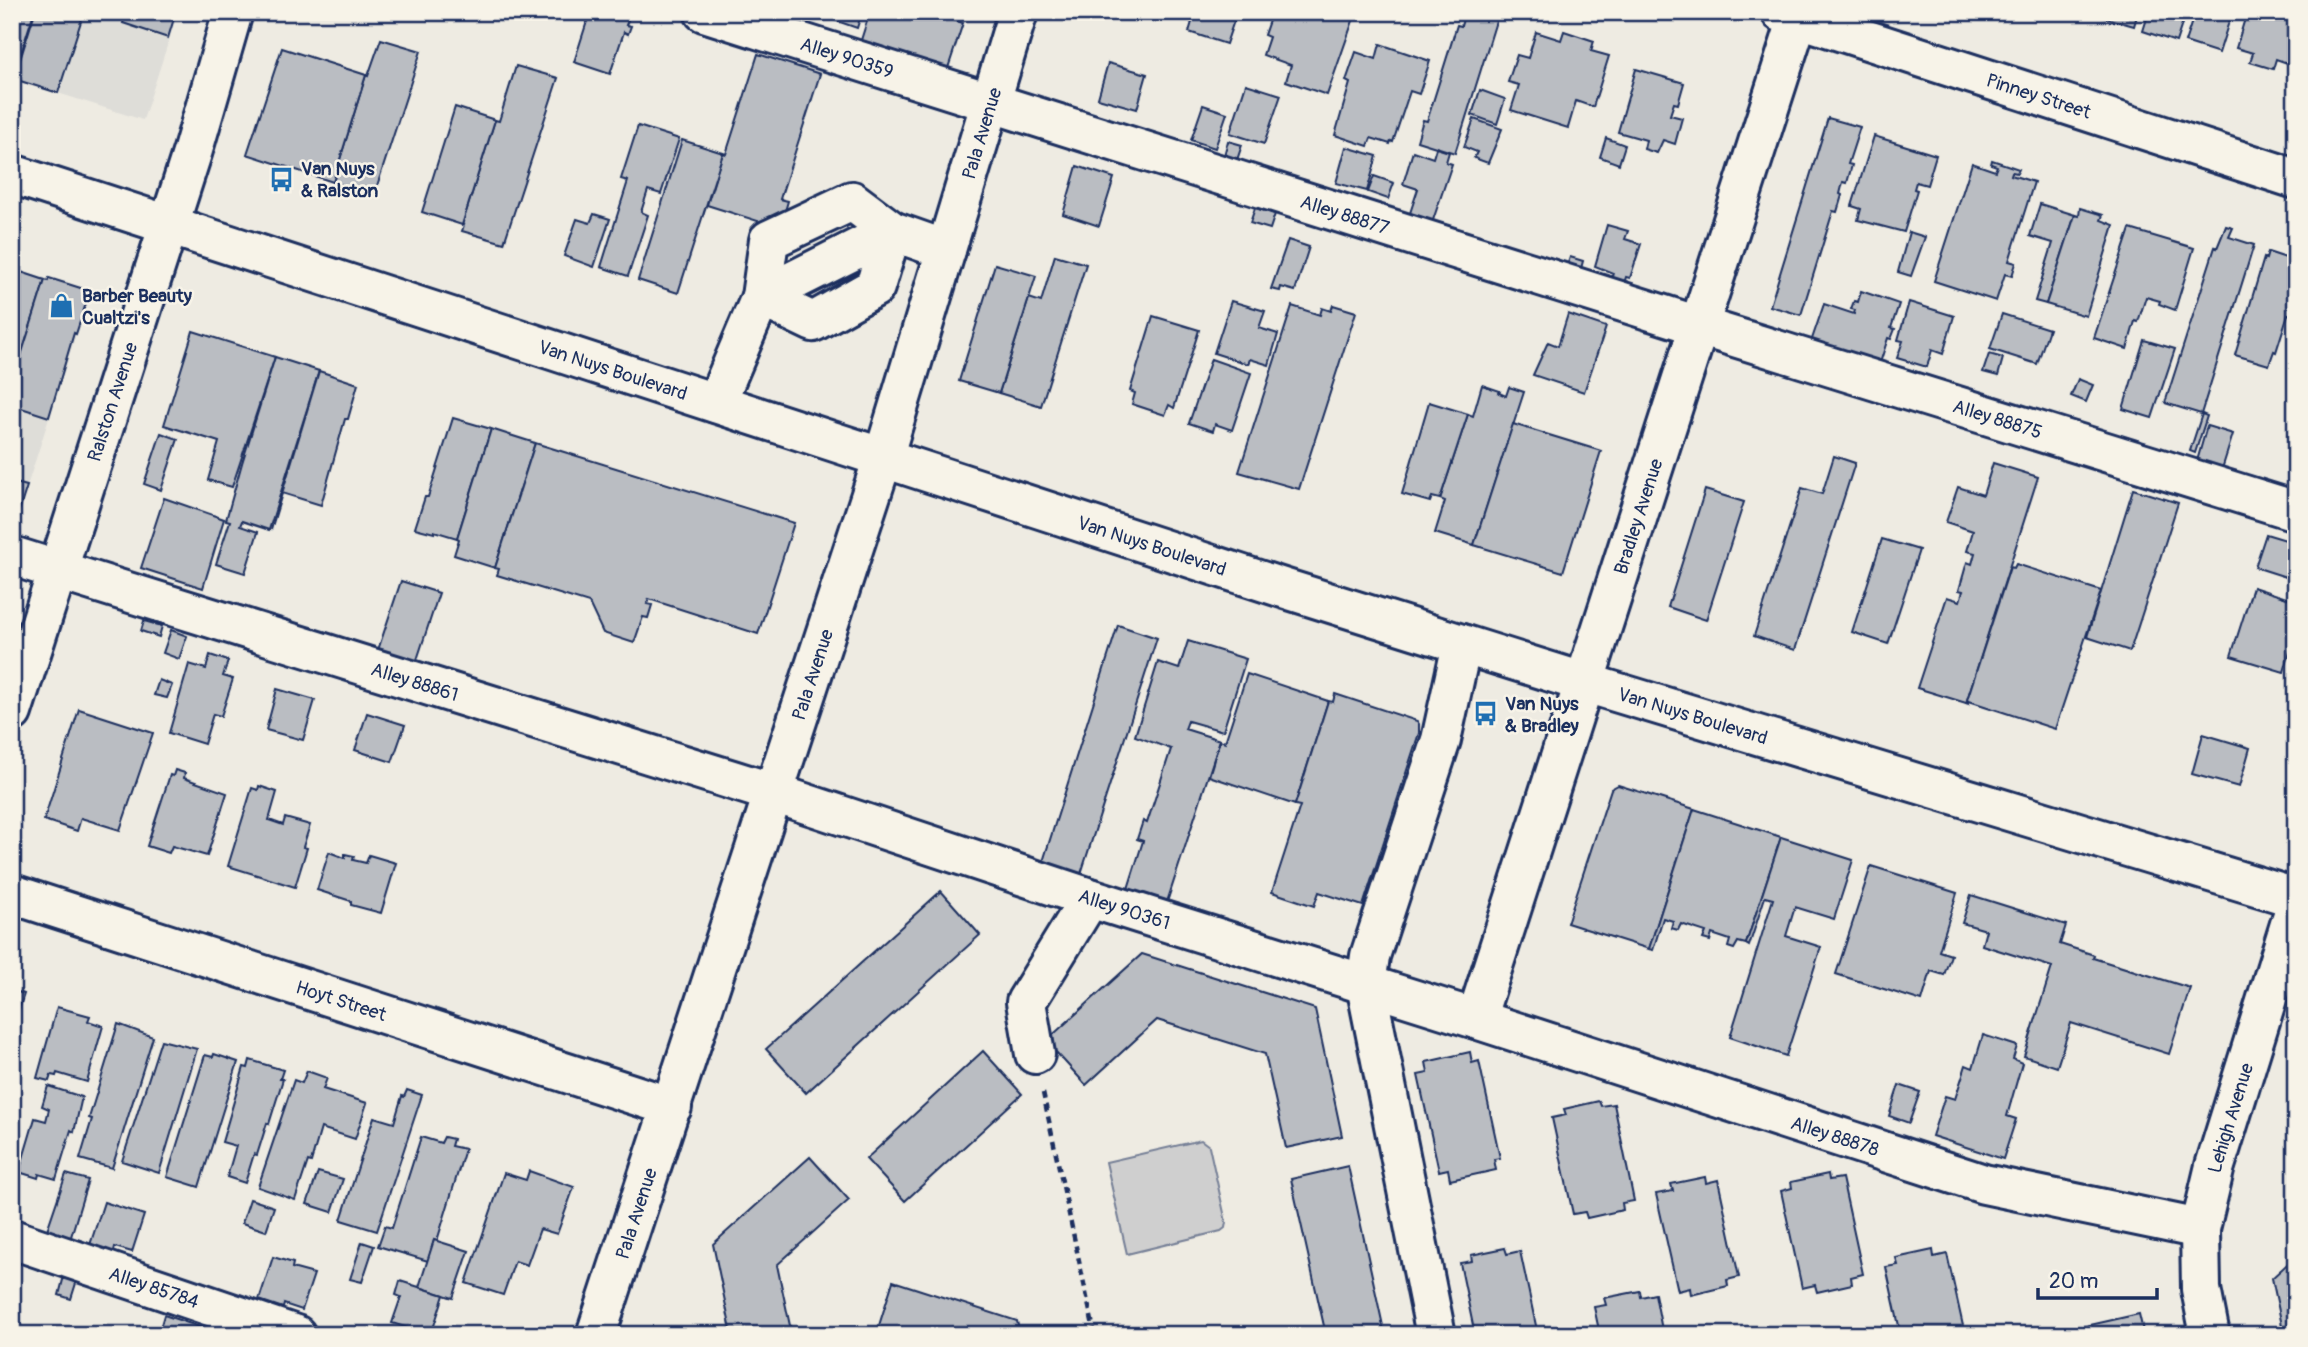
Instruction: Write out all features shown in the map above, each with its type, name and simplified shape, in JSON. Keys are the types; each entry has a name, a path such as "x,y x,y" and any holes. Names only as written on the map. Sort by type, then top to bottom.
{"street":[{"name":"Ralston Avenue","path":"12,712 233,12"},
{"name":"Alley 90359","path":"704,12 990,103"},
{"name":"Pala Avenue","path":"596,1335 673,1107 883,458 1018,12"},
{"name":"Pinney Street","path":"1793,14 2296,179"},
{"name":"Bradley Avenue","path":"1476,1019 1699,326 1793,14"},
{"name":"Alley 88877","path":"990,103 1699,326"},
{"name":"Van Nuys Boulevard","path":"12,174 1462,644 2296,898"},
{"path":"716,403 761,297 769,240 852,201 892,231 946,250"},
{"path":"761,297 813,322 875,287 892,231"},
{"name":"Alley 88875","path":"1699,326 2296,511"},
{"name":"Alley 88861","path":"12,556 774,793"},
{"path":"1436,1335 1366,985 1370,956 1441,740 1462,644"},
{"name":"Alley 90361","path":"774,793 1090,898 1476,1019"},
{"name":"Hoyt Street","path":"12,894 673,1107"},
{"path":"1035,1054 1026,1002 1090,898"},
{"name":"Lehigh Avenue","path":"2210,1335 2201,1289 2200,1229 2215,1166 2296,905"},
{"name":"Alley 88878","path":"1476,1019 1984,1184 2200,1229"},
{"name":"Alley 85784","path":"12,1240 296,1335"}],"path":[{"path":"1035,1054 1095,1335"}],"shaded area":[{"path":"35,12 178,12 143,120 14,79"},
{"path":"12,269 90,291 12,533"},
{"path":"1201,1140 1209,1146 1226,1222 1225,1228 1127,1254 1106,1162"}],"building":[{"path":"12,12 34,12 12,81"},
{"path":"35,12 84,12 58,93 14,79"},
{"path":"111,12 176,12 168,38 123,23 125,17"},
{"path":"590,12 622,12 630,15 626,25 631,26 628,34 624,32 610,74 574,62"},
{"path":"824,12 862,12 857,28 823,16"},
{"path":"870,12 929,12 963,23 948,68 861,40"},
{"path":"1181,12 1237,12 1226,44 1189,32 1192,22 1179,18"},
{"path":"1272,12 1356,12 1327,95 1286,81 1291,65 1263,55 1269,37 1264,35"},
{"path":"1465,12 1479,12 1497,18 1455,153 1417,141 1423,120 1427,121 1457,25 1461,26"},
{"path":"2100,12 2138,12 2134,26 2099,16"},
{"path":"2149,12 2186,12 2176,42 2143,31"},
{"path":"2195,12 2232,12 2219,53 2185,42"},
{"path":"2247,12 2293,14 2290,21 2296,23 2296,46 2290,64 2276,59 2273,69 2250,62 2253,53 2236,48"},
{"path":"1564,31 1594,41 1591,51 1609,56 1593,107 1576,101 1568,128 1511,110 1519,85 1508,82 1517,55 1528,58 1536,32 1561,40"},
{"path":"381,39 421,51 374,195 333,182 366,75 368,76"},
{"path":"1380,44 1430,61 1419,94 1410,91 1393,142 1390,144 1371,138 1368,146 1335,135 1350,83 1346,81 1356,52 1376,59"},
{"path":"282,48 366,75 333,182 247,154"},
{"path":"758,54 820,74 780,199 788,201 780,228 707,205"},
{"path":"1108,63 1147,74 1137,109 1098,98"},
{"path":"516,66 558,78 504,243 462,231 462,225 495,120 499,121"},
{"path":"1636,69 1684,83 1678,104 1674,103 1670,115 1682,118 1675,144 1663,140 1657,153 1644,149 1646,140 1618,132"},
{"path":"1246,84 1281,95 1264,144 1230,133"},
{"path":"1480,90 1505,99 1497,124 1472,115"},
{"path":"1203,105 1227,113 1215,148 1191,140"},
{"path":"455,107 495,120 462,225 422,212"},
{"path":"1828,118 1860,127 1848,164 1852,165 1847,183 1843,182 1837,212 1833,211 1801,315 1770,306"},
{"path":"1474,119 1502,129 1488,163 1474,158 1477,152 1464,147"},
{"path":"638,126 679,139 661,194 648,190 641,212 648,215 628,276 601,267 628,181 621,179"},
{"path":"1874,136 1936,155 1927,185 1916,182 1914,189 1917,190 1904,232 1858,220 1861,209 1852,206"},
{"path":"1606,138 1625,145 1619,164 1600,157"},
{"path":"682,140 723,153 678,293 638,280"},
{"path":"1228,141 1242,145 1236,163 1223,159"},
{"path":"1346,147 1377,156 1367,191 1336,183"},
{"path":"1436,148 1449,152 1446,162 1452,164 1432,223 1409,216 1418,189 1403,184 1413,151 1433,158"},
{"path":"1992,160 2019,169 2011,175 2034,182 2009,261 2016,263 2012,276 2005,274 1996,301 1934,281 1972,163 1995,171 1997,166 1991,164"},
{"path":"1077,166 1114,178 1099,226 1063,214"},
{"path":"1374,176 1394,183 1388,199 1368,192"},
{"path":"2040,204 2075,215 2046,304 2035,301 2053,243 2030,236"},
{"path":"1255,208 1275,214 1270,229 1250,223"},
{"path":"2080,208 2103,215 2101,220 2114,225 2086,316 2046,304 2075,215 2079,216"},
{"path":"594,214 610,219 594,267 564,256 577,219 590,223"},
{"path":"1607,225 1628,231 1625,239 1641,244 1630,278 1626,277 1622,290 1609,286 1613,273 1595,266"},
{"path":"2226,226 2233,228 2229,237 2254,245 2201,414 2165,403 2215,247 2217,248"},
{"path":"2130,229 2194,248 2175,310 2146,297 2127,349 2094,338"},
{"path":"1909,232 1925,237 1911,276 1898,272"},
{"path":"1288,240 1309,247 1295,291 1281,287 1280,291 1271,289"},
{"path":"2268,252 2292,260 2290,267 2296,269 2296,312 2288,314 2269,365 2235,355"},
{"path":"1055,255 1086,264 1041,406 999,393 1029,298 1041,302"},
{"path":"1570,257 1583,261 1579,276 1565,272"},
{"path":"995,264 1036,276 999,393 959,381"},
{"path":"12,269 45,280 18,366 12,365"},
{"path":"49,278 90,291 76,334 74,333 49,417 12,405 12,384 45,280 48,281"},
{"path":"1861,291 1899,304 1891,328 1895,329 1891,339 1888,338 1880,363 1811,342 1824,304 1854,314 1855,310 1851,309 1854,301 1858,302"},
{"path":"1231,301 1265,311 1259,328 1278,334 1269,365 1250,359 1248,364 1214,353"},
{"path":"1909,302 1954,316 1943,354 1932,350 1927,367 1897,358 1903,341 1898,340"},
{"path":"1333,305 1356,312 1299,489 1239,472 1292,306 1320,315 1322,308 1331,311"},
{"path":"1568,314 1606,327 1584,392 1533,375 1548,342 1558,346"},
{"path":"2002,314 2049,329 2037,364 1990,349"},
{"path":"1153,316 1199,330 1174,408 1169,405 1165,415 1132,404 1135,393 1130,391"},
{"path":"193,331 275,357 232,487 208,480 219,442 164,425"},
{"path":"2144,340 2175,349 2152,418 2123,409"},
{"path":"1989,354 2003,358 1998,376 1983,372"},
{"path":"275,357 319,371 269,530 242,521 240,526 258,532 245,573 216,564 230,521 226,520 242,463"},
{"path":"1211,359 1251,373 1232,430 1215,424 1213,431 1189,423"},
{"path":"319,371 358,384 348,419 345,419 321,505 282,493"},
{"path":"2078,379 2093,385 2086,402 2071,396"},
{"path":"1482,385 1506,396 1509,387 1524,392 1474,545 1435,533 1445,501 1440,499 1468,414 1473,416"},
{"path":"1429,402 1468,414 1440,499 1432,497 1430,502 1402,494"},
{"path":"2202,414 2207,416 2195,453 2190,451"},
{"path":"453,418 491,429 457,538 415,528 425,497 428,497"},
{"path":"1513,424 1601,451 1563,572 1474,545"},
{"path":"2207,426 2233,434 2222,469 2197,461"},
{"path":"491,429 535,443 495,568 454,555"},
{"path":"161,433 178,439 161,490 144,484"},
{"path":"535,443 794,523 758,634 649,599 647,604 652,605 648,618 643,617 634,643 603,633 589,603 497,575 499,569 495,568"},
{"path":"1834,456 1855,463 1795,650 1754,636 1802,488 1822,494"},
{"path":"1993,463 2038,477 1966,703 1917,688 1947,597 1960,601 1963,591 1959,590 1967,562 1972,564 1975,553 1967,551 1973,531 1946,522 1958,487 1983,495"},
{"path":"12,482 27,486 12,533"},
{"path":"2133,489 2178,503 2130,651 2087,637"},
{"path":"1705,490 1744,502 1706,620 1668,607"},
{"path":"164,498 224,519 203,588 141,568"},
{"path":"2266,534 2296,543 2296,558 2289,578 2255,567"},
{"path":"1882,539 1919,550 1888,644 1852,632"},
{"path":"2016,564 2101,591 2055,729 1969,701 1969,704 1966,703 2010,567 2014,568"},
{"path":"401,581 439,593 414,669 376,656"},
{"path":"2253,587 2296,601 2296,632 2284,672 2231,656"},
{"path":"144,621 162,626 159,637 141,631"},
{"path":"1118,625 1157,638 1079,880 1041,868"},
{"path":"171,630 187,636 179,659 163,653"},
{"path":"1188,641 1246,659 1223,731 1188,721 1185,729 1220,740 1166,905 1127,892 1143,841 1137,839 1143,821 1147,823 1171,749 1135,736 1158,662 1179,669"},
{"path":"210,655 228,661 223,676 233,679 221,716 213,714 204,744 169,733 189,664 206,669"},
{"path":"1247,674 1328,701 1295,805 1209,776 1220,740 1225,742"},
{"path":"159,680 172,685 167,698 154,695"},
{"path":"277,689 315,700 303,740 266,730"},
{"path":"1335,694 1417,721 1419,724 1419,733 1363,906 1319,892 1314,906 1272,892 1300,806 1295,805 1328,701 1333,702"},
{"path":"79,709 153,733 120,830 81,818 77,831 44,820"},
{"path":"367,713 405,725 392,762 355,750"},
{"path":"2203,734 2250,748 2239,787 2192,774"},
{"path":"175,770 185,773 184,778 227,793 207,856 172,846 169,853 147,846 170,775 173,776"},
{"path":"1618,785 1694,809 1649,949 1567,923 1611,789"},
{"path":"259,786 277,792 269,820 283,825 285,818 310,825 303,847 307,848 295,887 228,866 252,788 258,790"},
{"path":"1694,809 1781,837 1746,944 1738,942 1734,949 1728,947 1730,940 1712,934 1710,941 1703,939 1706,932 1681,924 1678,930 1671,928 1673,921 1663,918 1653,950 1649,949"},
{"path":"1781,837 1853,860 1834,919 1795,907 1786,936 1821,947 1786,1056 1730,1037 1773,899 1765,897 1749,946 1746,944"},
{"path":"329,852 345,858 345,854 354,856 353,860 366,863 369,855 396,863 381,913 351,905 351,901 317,890"},
{"path":"1871,866 1957,893 1939,951 1951,955 1944,975 1931,971 1922,1001 1836,974"},
{"path":"941,891 980,935 806,1093 766,1049"},
{"path":"1971,895 2066,925 2060,944 2094,955 2093,958 2190,988 2169,1054 2071,1023 2057,1067 2024,1056 2052,967 1982,945 1986,930 1962,923"},
{"path":"1142,954 1315,1009 1342,1136 1286,1148 1265,1054 1157,1020 1086,1085 1046,1041"},
{"path":"12,990 24,994 12,1030"},
{"path":"57,1007 90,1016 88,1021 103,1026 87,1082 57,1073 56,1076 51,1075 49,1081 37,1078"},
{"path":"118,1024 153,1037 112,1168 80,1159 92,1119 89,1118"},
{"path":"1983,1035 2017,1046 2013,1059 2022,1063 2007,1116 2016,1119 2003,1159 1932,1136 1945,1096 1955,1099 1966,1065 1973,1068"},
{"path":"161,1040 197,1049 159,1173 122,1161"},
{"path":"983,1051 1022,1094 905,1201 866,1159"},
{"path":"1470,1052 1472,1063 1479,1061 1500,1158 1494,1159 1496,1170 1450,1180 1448,1169 1439,1171 1418,1075 1428,1073 1426,1062"},
{"path":"214,1054 238,1062 199,1187 167,1177 205,1055 213,1057"},
{"path":"250,1060 283,1070 280,1079 283,1079 269,1124 267,1123 257,1155 254,1154 245,1183 227,1177 236,1146 222,1142 244,1067 248,1068"},
{"path":"307,1071 327,1078 323,1089 367,1103 355,1139 321,1128 311,1162 308,1161 295,1200 258,1187 294,1080 302,1083"},
{"path":"1899,1085 1920,1092 1909,1123 1889,1116"},
{"path":"48,1086 82,1097 74,1132 71,1130 56,1179 39,1174 38,1178 19,1172 35,1118 46,1121 49,1109 42,1106"},
{"path":"407,1090 422,1095 377,1231 341,1220 374,1117 394,1123 402,1096 404,1097"},
{"path":"1599,1101 1601,1106 1614,1104 1634,1201 1622,1203 1623,1210 1587,1218 1585,1212 1573,1214 1552,1118 1566,1115 1564,1109"},
{"path":"421,1137 441,1143 444,1137 453,1139 451,1146 465,1149 437,1241 434,1240 428,1261 378,1246 385,1226 392,1228"},
{"path":"810,1157 849,1200 777,1265 792,1335 732,1335 713,1244"},
{"path":"1348,1166 1385,1335 1326,1335 1291,1179"},
{"path":"529,1171 574,1187 557,1234 540,1229 527,1265 515,1261 503,1295 466,1283 504,1173 526,1180"},
{"path":"318,1172 343,1179 332,1212 307,1204"},
{"path":"66,1174 88,1180 70,1240 46,1233"},
{"path":"1828,1174 1829,1180 1842,1178 1863,1274 1851,1277 1852,1284 1817,1292 1815,1285 1802,1288 1781,1191 1792,1188 1791,1182"},
{"path":"1705,1177 1706,1183 1718,1180 1739,1277 1727,1280 1728,1286 1691,1295 1690,1288 1678,1291 1656,1194 1673,1191 1671,1184"},
{"path":"250,1199 274,1207 266,1231 242,1223"},
{"path":"104,1202 144,1215 132,1252 115,1247 113,1255 89,1248"},
{"path":"434,1240 469,1251 453,1298 419,1287"},
{"path":"362,1242 374,1246 362,1282 350,1279"},
{"path":"1505,1248 1507,1254 1520,1251 1538,1335 1475,1335 1460,1263 1472,1261 1471,1255"},
{"path":"1933,1250 1934,1257 1947,1254 1965,1335 1901,1335 1886,1267 1898,1265 1896,1258"},
{"path":"2296,1256 2296,1335 2284,1335 2272,1278"},
{"path":"273,1257 293,1263 292,1268 314,1274 302,1310 284,1304 283,1308 259,1300"},
{"path":"64,1276 77,1280 71,1299 59,1295"},
{"path":"400,1281 444,1295 431,1335 392,1323 401,1297 396,1295"},
{"path":"893,1281 1017,1321 1020,1335 876,1335"},
{"path":"1640,1291 1641,1297 1655,1294 1663,1335 1600,1335 1594,1307 1606,1305 1604,1298"},
{"path":"2139,1314 2144,1335 2079,1335 2077,1328"},
{"path":"164,1315 200,1327 198,1335 158,1335"}],"place":[{"name":"Van Nuys & Ralston","path":"281,179"},
{"name":"Barber Beauty Cualtzi's","path":"62,306"},
{"name":"Van Nuys & Bradley","path":"1485,714"}]}
